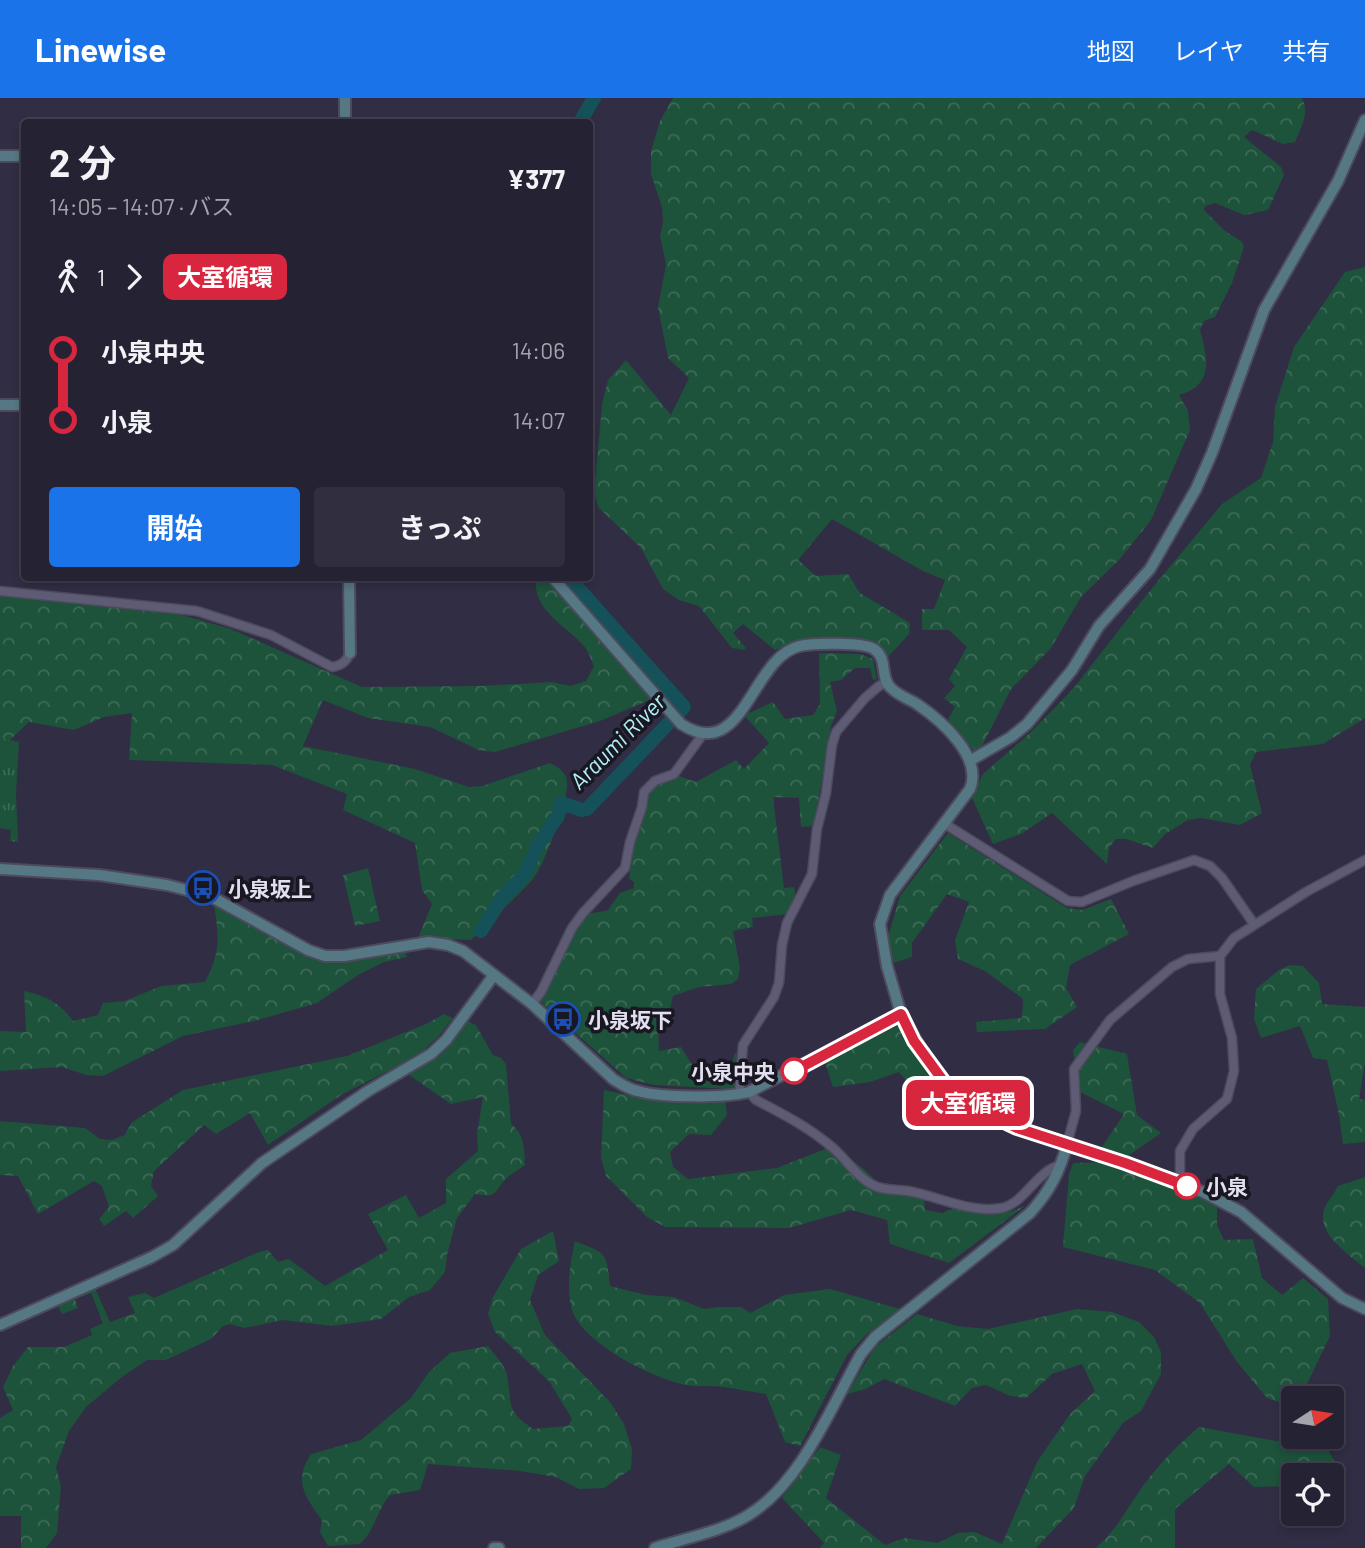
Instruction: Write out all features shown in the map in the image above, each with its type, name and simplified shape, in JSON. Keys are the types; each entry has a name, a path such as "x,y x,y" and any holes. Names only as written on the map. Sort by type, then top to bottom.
{"street":[{"path":"345,98 345,119"},
{"path":"971,760 1011,737 1027,724 1063,682 1099,626 1150,569 1196,489 1212,453 1264,310 1338,181 1365,120"},
{"path":"0,156 21,156"},
{"path":"0,405 21,405"},
{"path":"0,591 197,611 271,635 332,667 341,665 350,653 349,581"},
{"path":"556,581 681,724 703,734 711,734 724,728 749,703 776,660 796,647 813,644 872,648 881,656 891,689 936,719 971,760 974,779 945,824 890,895 880,924 887,966 901,1014 930,1066 955,1095 989,1116 1177,1182 1241,1212 1342,1298 1365,1309"},
{"path":"744,1094 743,1045 774,997 779,983 787,923 812,874 817,829 836,732 865,698 887,683"},
{"path":"532,1004 541,992 572,929 583,913 625,868 644,792 655,782 674,774 703,734"},
{"path":"945,824 1075,903 1174,866 1194,860 1205,863 1222,878 1254,924"},
{"path":"1177,1182 1183,1145 1193,1129 1227,1099 1234,1071 1232,1038 1220,994 1220,957 1234,938 1254,924 1365,859"},
{"path":"0,869 99,875 167,885 210,896 308,950 325,956 344,956 429,942 448,945 463,951 532,1004 613,1079 628,1088 659,1094 744,1094 794,1120 835,1149 870,1184 885,1189 907,1191 980,1208 1000,1209 1010,1205 1044,1175 1061,1165"},
{"path":"655,1548 729,1524 745,1517 773,1498 798,1467 862,1354 875,1337 1030,1213 1049,1190 1061,1165 1076,1111 1074,1069 1111,1020 1172,967 1188,959 1220,957"},
{"path":"0,1325 173,1245 262,1163 368,1091 431,1054 446,1040 494,975"},
{"path":"744,1094 901,1014"},
{"path":"494,1548 499,1548"}],"green space":[{"path":"673,98 1302,98 1305,115 1295,142 1283,144 1252,130 1244,137 1281,167 1284,175 1268,210 1244,215 1215,203 1205,206 1204,210 1225,231 1242,242 1244,247 1232,283 1215,317 1204,321 1200,330 1206,370 1198,385 1179,395 1188,411 1190,430 1151,520 1119,560 1081,597 1051,648 1011,689 982,746 974,750 946,723 955,707 944,698 955,686 949,679 967,647 949,630 922,630 922,609 934,609 945,580 923,571 832,519 798,560 816,576 848,574 860,593 910,623 909,634 887,658 881,649 872,643 813,638 775,650 743,624 733,633 746,648 732,648 699,606 679,600 663,589 641,548 598,507 594,492 602,405 608,380 626,360 671,415 689,378 668,358 658,307 666,265 660,235 663,223 662,207 651,174 651,151 660,121"},
{"path":"1365,267 1365,718 1323,744 1256,752 1250,765 1262,813 1240,825 1201,818 1188,820 1165,834 1153,848 1126,839 1116,839 1109,848 1107,864 1052,813 1021,834 993,844 972,798 983,774 1031,732 1073,689 1222,504 1261,478 1273,442 1275,407 1294,347 1345,272"},
{"path":"536,581 548,581 652,699 600,721 495,752 479,750 430,727 368,718 323,700 303,746 415,769 469,787 482,786 550,763 563,772 567,785 562,812 538,872 471,940 418,938 432,904 422,890 415,843 343,810 347,794 272,765 129,760 132,713 104,717 74,730 29,722 10,740 0,738 0,595 182,615 231,629 362,687 551,682 571,686 586,681 594,666 589,653 545,608 536,590"},
{"path":"560,581 571,581 645,660 681,707 678,711"},
{"path":"819,653 860,654 873,659 877,679 873,680 870,668 855,668 841,680 830,682 837,711 831,726 814,826 801,827 799,798 773,797 784,888 794,887 796,899 788,914 752,918 753,927 733,931 740,968 738,979 731,984 699,987 673,996 669,1013 658,1021 659,1051 681,1047 696,1071 727,1077 735,1053 739,1054 737,1084 730,1089 654,1085 626,1078 540,1001 554,968 581,920 589,914 608,910 620,893 634,888 634,882 629,879 632,853 644,813 646,796 650,790 679,776 696,782 736,760 744,769 769,743 745,716 773,702 785,719 813,715 820,704"},
{"path":"0,738 19,742 16,794 18,842 10,841 11,830 0,828"},
{"path":"948,833 1067,908 1082,910 1111,899 1129,934 1070,965 1066,988 1077,1007 1045,1029 977,1032 976,1022 1022,1018 1023,999 985,971 958,959 955,940 969,902 947,894 912,943 912,957 894,963 888,937 900,896"},
{"path":"368,868 380,921 355,926 343,875"},
{"path":"214,905 312,958 338,962 405,952 407,957 384,962 358,975 317,1003 258,1020 183,1036 103,1076 86,1075 62,1067 0,1071 0,1031 26,1032 24,991 52,1001 73,1021 98,1015 103,1003 125,1001 161,986 205,982 216,953 217,926"},
{"path":"1289,965 1303,966 1319,983 1322,1004 1365,1007 1365,1062 1359,1099 1365,1100 1365,1142 1343,1144 1327,1060 1313,1058 1300,1026 1261,1038 1254,1019 1256,989"},
{"path":"444,1014 453,1018 437,1038 417,1056 341,1095 268,1145 250,1113 216,1134 204,1125 154,1171 151,1186 158,1196 133,1218 126,1211 104,1226 99,1219 109,1207 102,1186 94,1181 38,1214 18,1176 0,1175 0,1121 85,1128 100,1139 112,1140 125,1135 131,1123 183,1090 347,1056"},
{"path":"465,1020 476,1025 493,1055 506,1064 511,1124 521,1138 525,1165 509,1176 493,1194 475,1194 457,1218 445,1272 430,1290 409,1297 381,1319 332,1326 283,1320 244,1328 230,1324 223,1326 211,1339 166,1360 147,1360 86,1407 69,1431 56,1467 61,1486 57,1533 46,1548 21,1548 21,1516 0,1516 0,1418 13,1410 3,1387 13,1366 28,1347 64,1347 92,1335 90,1329 103,1323 91,1293 75,1299 78,1308 62,1314 57,1304 95,1288 110,1322 135,1313 128,1297 145,1293 154,1298 259,1252 268,1250 278,1262 289,1259 325,1286 388,1250 368,1214 406,1195 419,1218 446,1203 446,1179 478,1151 477,1134 483,1097 451,1104 409,1075 441,1052"},
{"path":"899,1025 926,1072 955,1103 935,1122 922,1100 899,1072 870,1082 833,1087 825,1062"},
{"path":"1080,1042 1127,1054 1137,1115 1161,1133 1125,1158 1101,1148 1124,1114 1080,1092 1073,1050"},
{"path":"604,1090 646,1099 725,1100 727,1115 711,1135 689,1134 670,1152 673,1167 688,1179 777,1168 833,1146 877,1182 924,1195 925,1210 942,1213 955,1208 1009,1212 1025,1206 949,1263 890,1244 887,1220 851,1210 789,1228 665,1227 647,1217 606,1176 601,1157"},
{"path":"1108,1162 1217,1205 1217,1225 1224,1240 1253,1239 1262,1278 1282,1295 1303,1278 1328,1299 1330,1336 1305,1386 1281,1386 1281,1403 1267,1398 1237,1362 1200,1303 1155,1270 1063,1247 1069,1174 1073,1163"},
{"path":"1365,1177 1365,1268 1334,1241 1324,1224 1323,1215 1338,1186"},
{"path":"553,1231 559,1261 538,1275 530,1300 545,1335 610,1402 624,1424 632,1449 631,1469 604,1488 579,1489 556,1477 520,1471 428,1464 420,1490 390,1495 360,1544 328,1546 320,1532 322,1520 303,1488 303,1473 311,1454 361,1440 411,1398 429,1372 450,1353 488,1346 506,1371 511,1406 524,1422 533,1429 568,1426 572,1419 549,1381 495,1332 488,1314 493,1297 521,1249"},
{"path":"575,1241 600,1252 606,1260 610,1286 646,1295 674,1297 704,1309 741,1307 750,1313 784,1295 830,1289 900,1309 867,1334 847,1355 800,1446 785,1442 766,1394 672,1381 621,1358 590,1335 578,1322 570,1302 569,1275"},
{"path":"1077,1309 1112,1312 1139,1322 1154,1337 1161,1352 1161,1374 1141,1411 1123,1423 1085,1476 1074,1508 1036,1548 820,1548 824,1543 782,1498 820,1447 841,1455 826,1498 885,1545 905,1538 938,1543 958,1533 975,1532 1002,1544 1037,1462 1070,1414 1095,1391 1082,1364 1052,1374 1026,1398 1010,1396 986,1385 972,1388 955,1406 884,1379 866,1389 847,1394 875,1347 917,1314 957,1326 988,1329"},
{"path":"1199,1427 1281,1442 1281,1449 1328,1449 1335,1463 1281,1463 1281,1486 1254,1487 1229,1464 1175,1509 1175,1548 1096,1548 1111,1532 1155,1471"}],"waterway":[{"name":"Araumi River","path":"582,119 594,98"},
{"name":"Araumi River","path":"481,931 502,898 525,874 538,845 558,816 561,803 587,809 684,707 572,581"}],"bus line":[{"name":"大室循環","path":"794,1071 901,1014 930,1066 955,1095 977,1109 1017,1128 1187,1186"}],"place":[{"name":"小泉坂上","path":"203,888"},
{"name":"小泉坂下","path":"563,1019"},
{"name":"小泉中央","path":"794,1071"},
{"name":"小泉","path":"1187,1186"}]}
